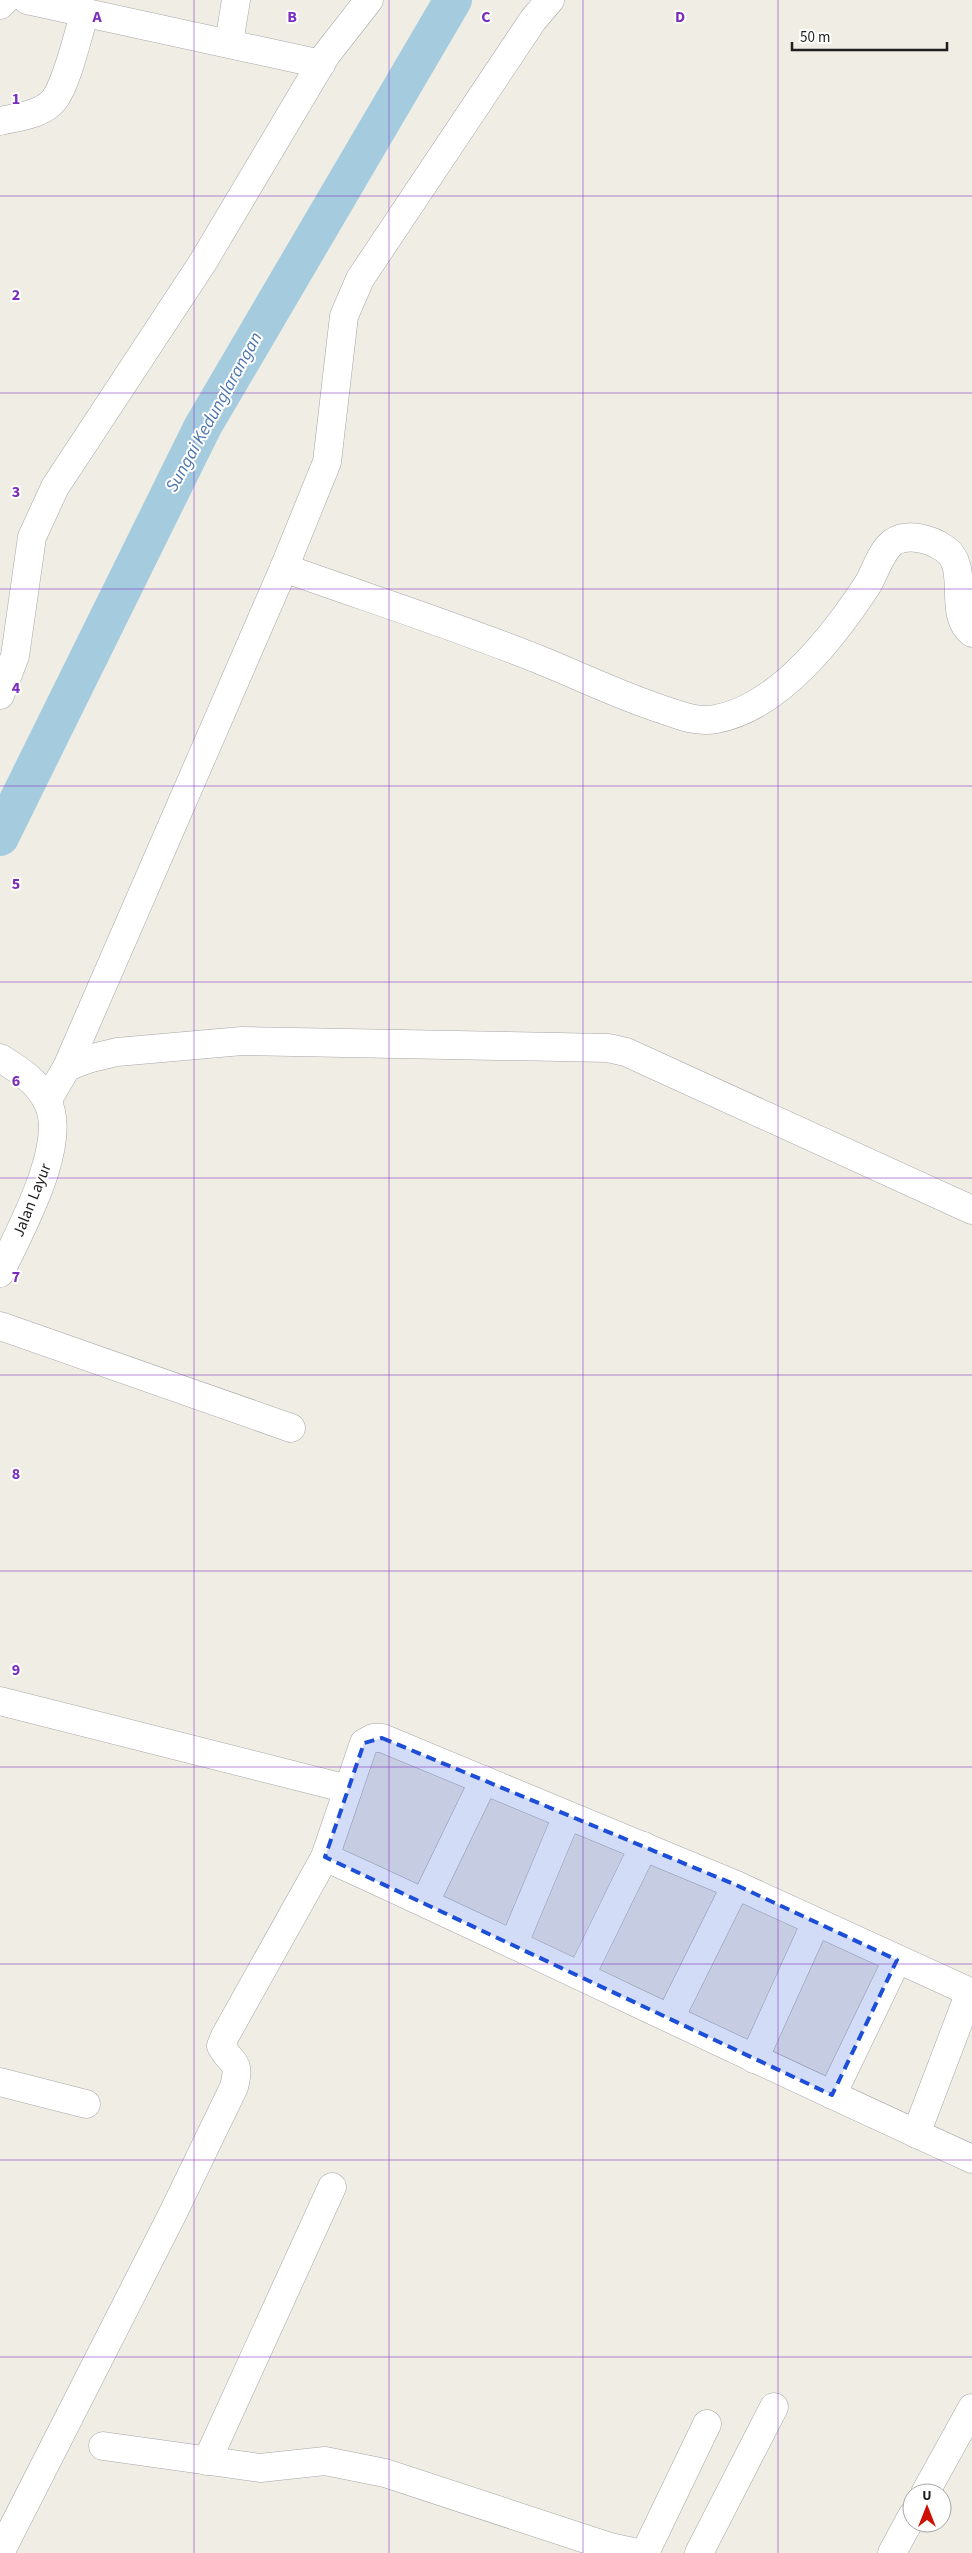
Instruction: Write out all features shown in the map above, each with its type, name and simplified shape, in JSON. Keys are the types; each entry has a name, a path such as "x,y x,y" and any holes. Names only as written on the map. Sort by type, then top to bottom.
{"street":[{"path":"0,6 5,0"},
{"path":"27,0 321,64"},
{"path":"229,43 236,0"},
{"path":"0,695 15,656 32,537 55,487 203,262 321,64 369,0"},
{"path":"0,1058 26,1074 48,1101 67,1067 284,568 327,462 344,316 360,279 533,20 550,0"},
{"path":"0,121 35,112 54,100 68,67 85,12"},
{"path":"284,568 544,662 616,693 693,720 707,720 738,712 781,686 840,624 869,582 887,549 898,540 915,538 927,540 951,554 956,568 962,616 972,633"},
{"path":"67,1067 88,1059 117,1052 242,1041 608,1048 626,1052 972,1210"},
{"name":"Jalan Layur","path":"0,1273 41,1187 50,1154 52,1117 48,1101"},
{"path":"0,1326 291,1428"},
{"path":"0,1701 348,1789"},
{"path":"0,2553 172,2215 234,2087 237,2073 235,2061 225,2053 222,2046 225,2036 325,1857 364,1743 373,1738 382,1738 736,1885 897,1960 971,1992 916,2134"},
{"path":"424,1902 484,1780"},
{"path":"514,1943 567,1816"},
{"path":"581,1975 644,1846"},
{"path":"325,1857 514,1943 754,2059 972,2159"},
{"path":"670,2018 736,1885"},
{"path":"754,2059 816,1922"},
{"path":"832,2095 897,1960"},
{"path":"0,2082 86,2104"},
{"path":"207,2460 332,2187"},
{"path":"699,2553 774,2407"},
{"path":"931,2483 972,2408"},
{"path":"645,2553 707,2424"},
{"path":"103,2446 260,2468 325,2460 385,2472 610,2547 638,2553"},
{"path":"892,2553 903,2533"}],"highlighted area":[{"path":"382,1738 736,1885 897,1960 832,2095 325,1857 364,1743"}],"waterway":[{"name":"Sungai Kedunglarangan","path":"0,837 203,426 453,0"}]}
